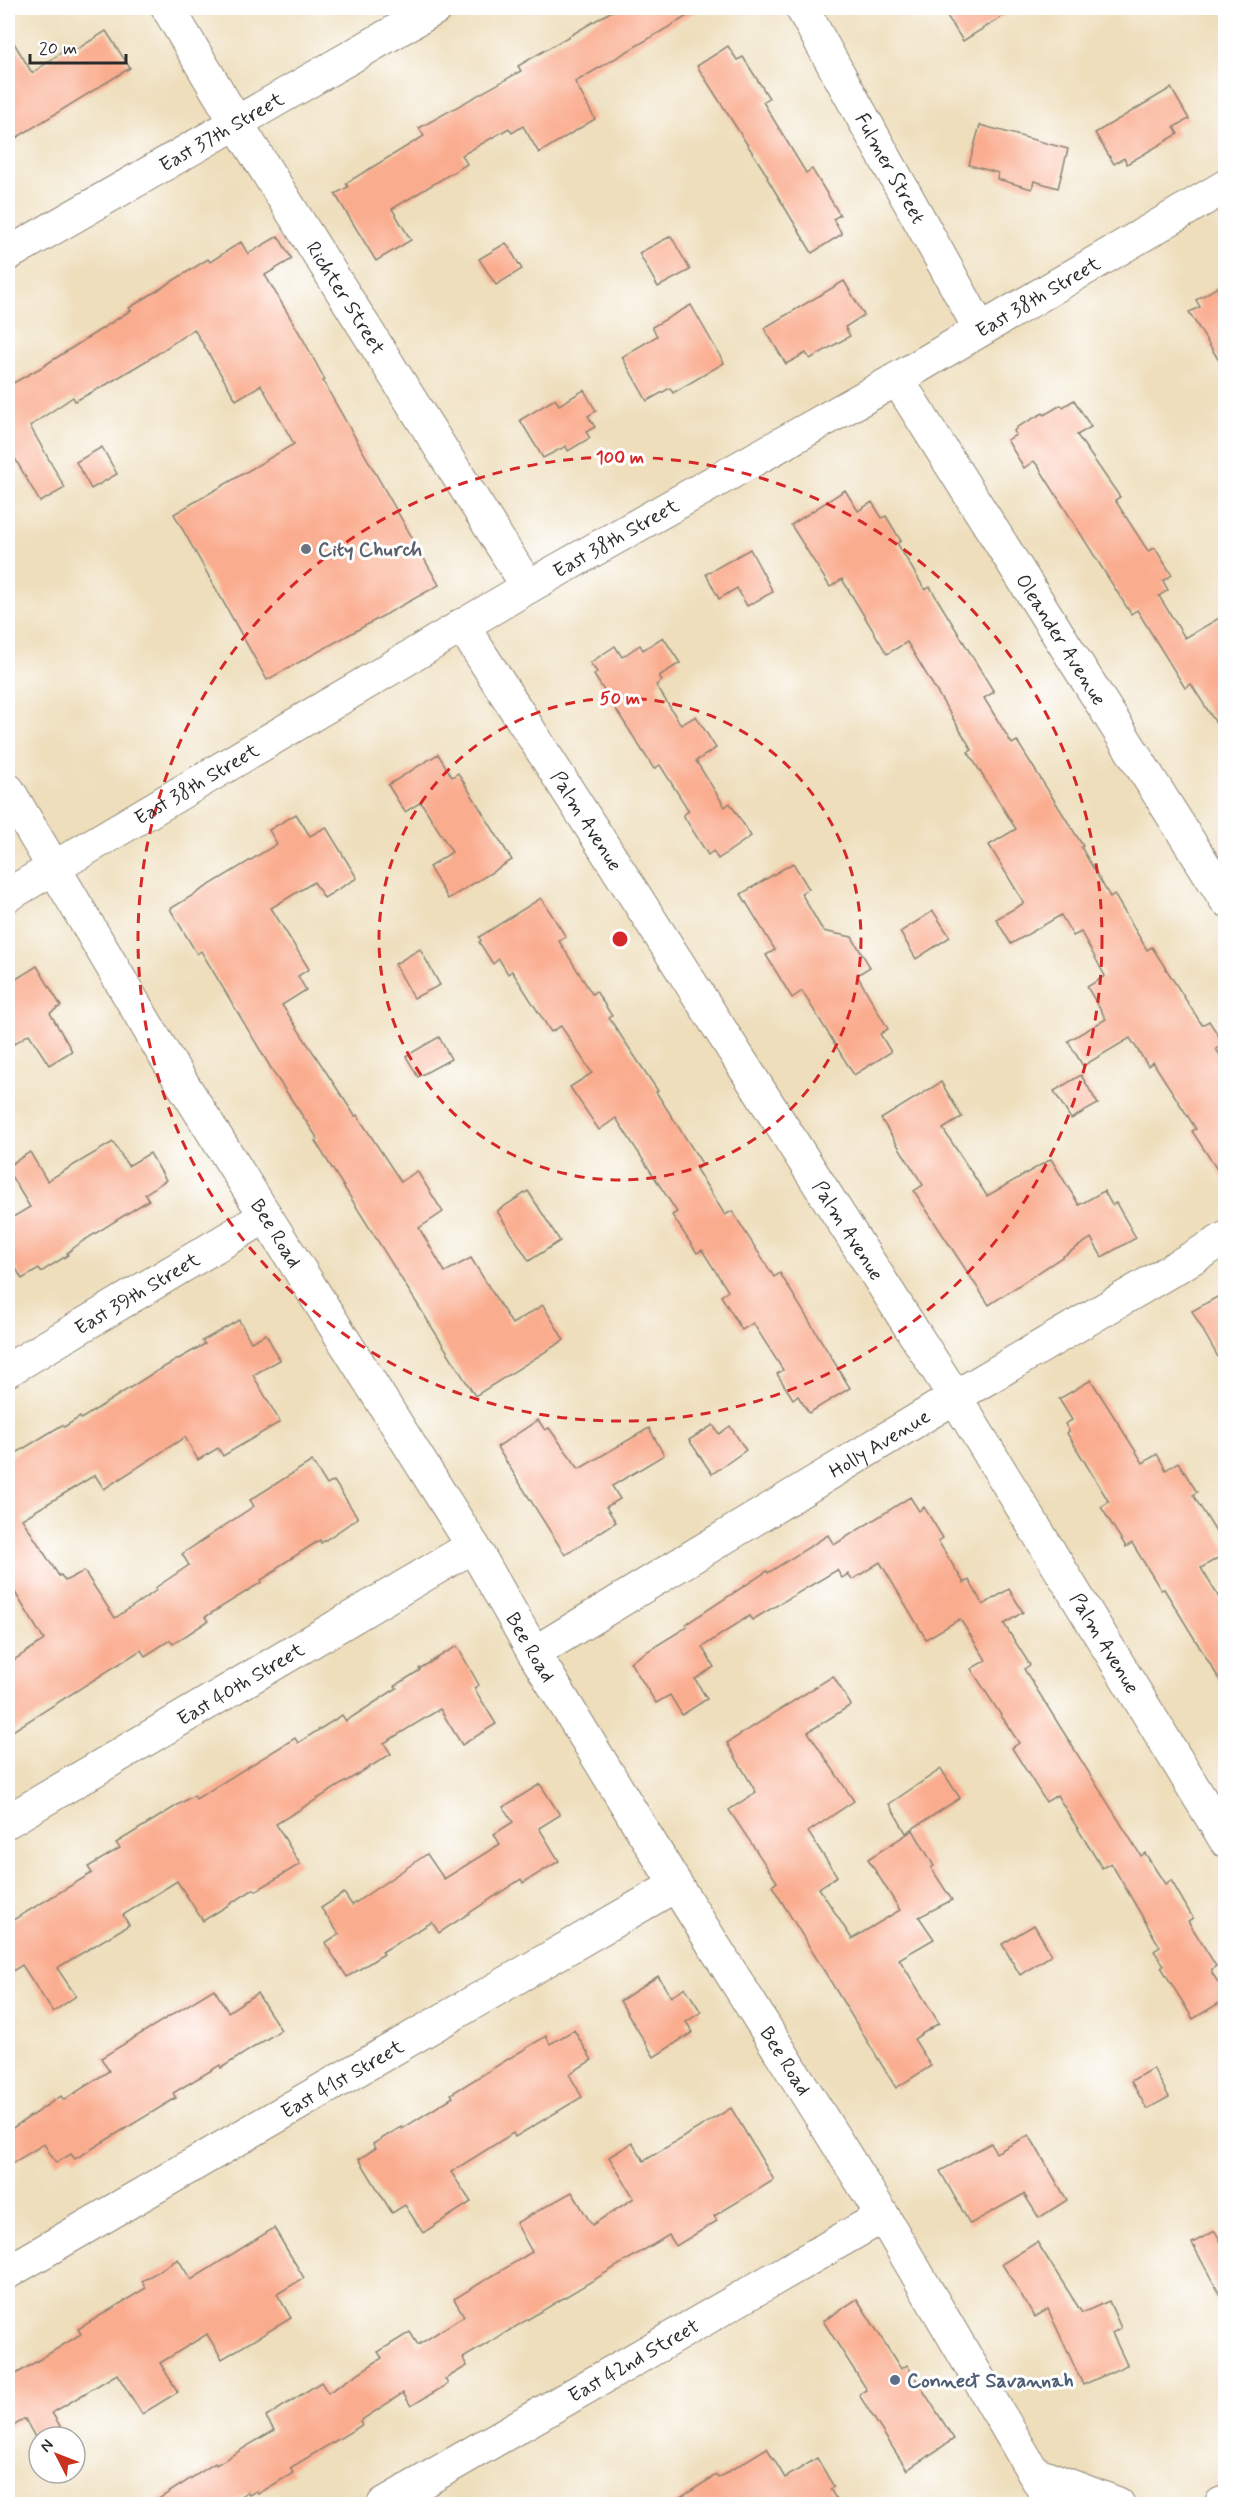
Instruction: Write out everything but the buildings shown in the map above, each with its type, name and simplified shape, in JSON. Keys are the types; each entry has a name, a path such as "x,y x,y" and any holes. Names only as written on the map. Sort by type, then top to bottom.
{"street":[{"name":"Richter Street","path":"168,8 237,124 528,587"},
{"name":"East 37th Street","path":"8,254 436,8"},
{"name":"Fulmer Street","path":"802,8 980,329"},
{"name":"East 38th Street","path":"8,895 528,587 897,379 1226,186"},
{"name":"Oleander Avenue","path":"897,379 1226,900"},
{"name":"Palm Avenue","path":"462,626 955,1396 1226,1841"},
{"name":"Bee Road","path":"8,790 52,869 162,1051 473,1546 534,1653 883,2216 1053,2505"},
{"name":"East 39th Street","path":"8,1370 266,1216"},
{"name":"Holly Avenue","path":"534,1653 955,1396 1226,1238"},
{"name":"East 40th Street","path":"8,1821 473,1546"},
{"name":"East 41st Street","path":"8,2272 676,1885"},
{"name":"East 42nd Street","path":"384,2505 883,2216"},
{"path":"1033,2472 1118,2505"},
{"path":"1221,2505 1226,2502"}],"place":[{"name":"City Church","path":"306,549"},
{"name":"Connect Savannah","path":"895,2380"}]}
